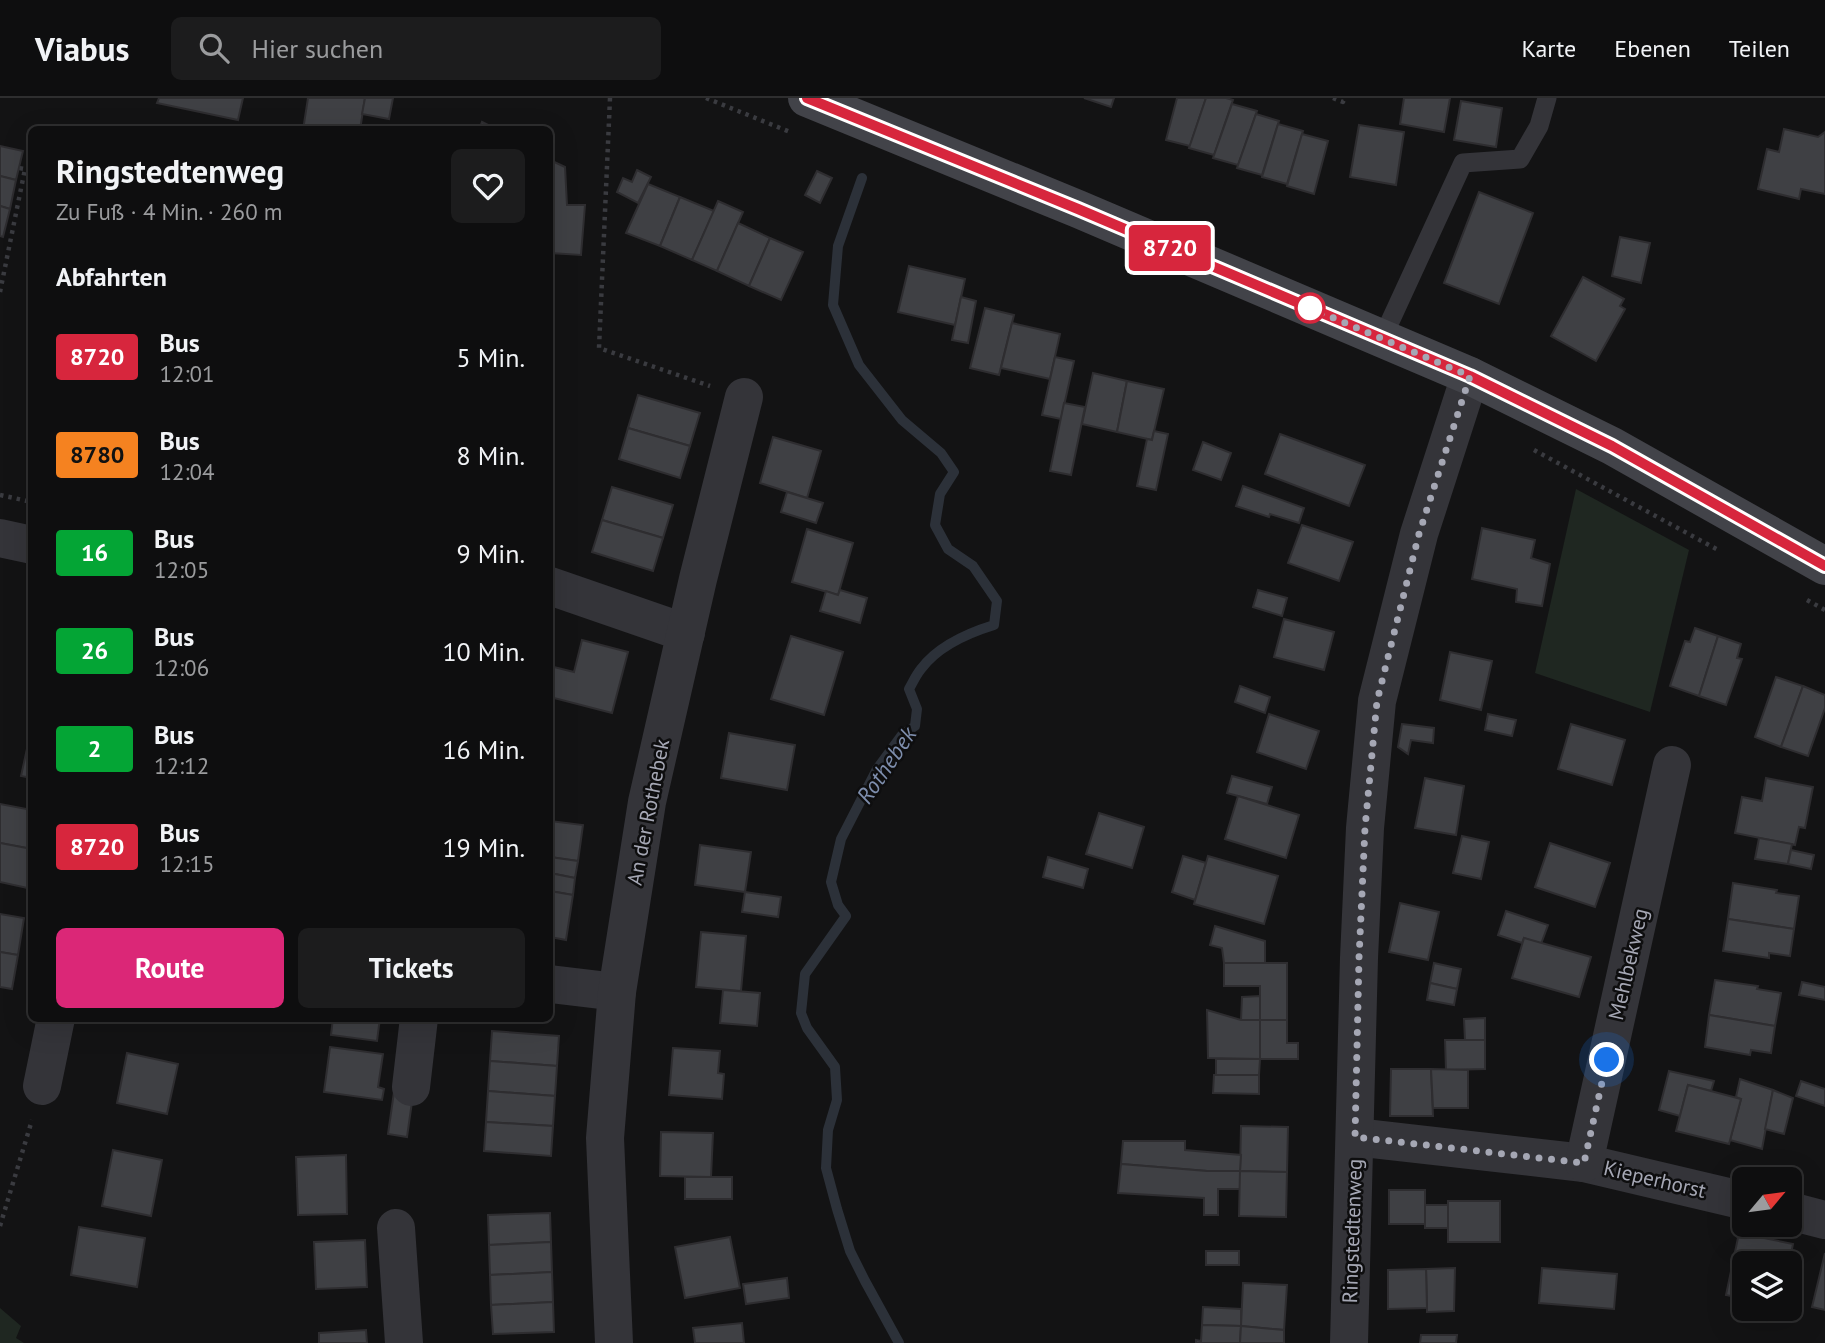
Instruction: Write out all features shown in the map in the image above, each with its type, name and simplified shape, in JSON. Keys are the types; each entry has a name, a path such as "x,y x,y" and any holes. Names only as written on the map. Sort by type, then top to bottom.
{"main road":[{"path":"822,105 1078,209 1470,376 1612,446 1825,566"}],"street":[{"name":"Ringstedtenweg","path":"1349,1343 1359,958 1365,828 1377,701 1419,534 1470,376"},
{"name":"An der Rothebek","path":"614,1343 605,1138 617,992 647,802 744,397"},
{"path":"0,538 28,544"},
{"path":"553,587 686,633"},
{"name":"Mehlbekweg","path":"1584,1163 1672,765"},
{"path":"553,984 617,992"},
{"path":"42,1086 54,1022"},
{"path":"411,1087 419,1022"},
{"name":"Kieperhorst","path":"1355,1137 1584,1163 1732,1197"},
{"path":"1802,1214 1825,1220"},
{"path":"396,1228 404,1343"}],"lane":[{"path":"1382,339 1463,163 1520,159 1539,126 1548,98"}],"path":[{"path":"610,98 599,348 744,397"},
{"path":"1333,98 1343,102 1344,98"},
{"path":"0,292 25,169 19,168"},
{"path":"1523,444 1723,553"},
{"path":"0,495 28,501"},
{"path":"1803,597 1825,610"},
{"path":"0,1226 27,1139"}],"shaded area":[{"path":"1576,489 1689,550 1650,712 1535,673"},
{"path":"0,1308 21,1326 16,1338 24,1343 0,1343"}],"building":[{"path":"159,98 243,98 238,120 157,103"},
{"path":"308,98 365,98 361,126 304,126"},
{"path":"365,98 393,98 389,119 362,114"},
{"path":"1084,98 1114,98 1111,107"},
{"path":"1177,98 1206,98 1190,146 1166,140"},
{"path":"1206,98 1233,100 1214,155 1189,148"},
{"path":"1404,98 1450,98 1444,132 1400,124"},
{"path":"1461,101 1502,108 1496,147 1454,140"},
{"path":"1232,104 1257,111 1238,165 1213,158"},
{"path":"1256,114 1279,121 1262,175 1237,168"},
{"path":"1278,124 1303,131 1287,184 1262,177"},
{"path":"1359,125 1404,132 1396,185 1350,177"},
{"path":"1784,129 1818,137 1825,132 1825,194 1801,189 1799,199 1758,189 1767,149 1779,152"},
{"path":"1302,134 1328,141 1314,194 1287,186"},
{"path":"0,146 23,151 16,180 0,176"},
{"path":"553,161 565,167 567,205 585,205 581,255 553,253"},
{"path":"637,170 651,177 638,203 617,192 623,178 632,182"},
{"path":"817,171 832,178 820,203 805,195"},
{"path":"0,176 16,180 10,209 0,206"},
{"path":"648,184 680,197 660,246 626,233"},
{"path":"1479,192 1533,213 1499,304 1444,283"},
{"path":"680,197 714,211 692,260 660,246"},
{"path":"718,201 743,212 717,271 692,260"},
{"path":"0,206 10,209 3,237 0,236"},
{"path":"738,223 770,238 749,286 717,271"},
{"path":"1620,237 1650,243 1641,283 1612,276"},
{"path":"770,238 803,252 781,300 749,286"},
{"path":"909,266 965,279 955,325 898,312"},
{"path":"1583,277 1624,299 1620,306 1625,309 1596,361 1551,336"},
{"path":"961,297 976,301 968,343 952,340"},
{"path":"985,308 1014,315 999,375 970,368"},
{"path":"1012,323 1060,334 1050,379 1001,368"},
{"path":"1055,357 1074,361 1061,419 1042,415"},
{"path":"1093,373 1127,381 1117,432 1082,424"},
{"path":"1127,381 1164,389 1152,440 1117,432"},
{"path":"638,395 700,413 690,446 628,428"},
{"path":"1064,403 1085,407 1071,475 1050,471"},
{"path":"628,428 690,446 680,478 619,459"},
{"path":"1154,431 1168,434 1156,490 1137,486 1147,439 1152,440"},
{"path":"1280,434 1365,465 1349,506 1265,474"},
{"path":"773,437 821,451 807,498 760,483"},
{"path":"1203,442 1231,453 1221,480 1193,470"},
{"path":"1243,486 1304,508 1299,523 1236,506"},
{"path":"612,487 673,505 663,538 602,520"},
{"path":"787,492 823,503 816,523 781,512"},
{"path":"602,520 663,538 653,571 592,552"},
{"path":"1302,525 1353,542 1339,581 1288,563"},
{"path":"1482,528 1535,540 1531,558 1550,564 1542,606 1516,602 1517,589 1472,579"},
{"path":"807,529 853,543 838,595 792,582"},
{"path":"840,590 867,598 860,623 820,611 826,591 838,595"},
{"path":"1258,590 1287,598 1282,616 1253,607"},
{"path":"1284,619 1334,632 1324,670 1274,657"},
{"path":"1695,628 1718,636 1699,696 1670,686 1685,641 1690,642"},
{"path":"791,636 843,652 824,715 771,699"},
{"path":"1718,636 1741,644 1737,658 1742,659 1726,705 1699,696"},
{"path":"582,640 628,652 612,713 553,698 553,667 574,672"},
{"path":"1450,652 1492,661 1481,710 1440,700"},
{"path":"1776,677 1803,686 1781,747 1755,737"},
{"path":"1240,686 1270,697 1265,713 1235,702"},
{"path":"1803,686 1825,695 1825,708 1808,756 1781,747"},
{"path":"1269,714 1319,731 1306,769 1257,752"},
{"path":"1488,714 1516,720 1512,736 1485,730"},
{"path":"1402,724 1434,728 1433,743 1411,740 1408,754 1398,747"},
{"path":"1571,724 1625,740 1612,785 1558,769"},
{"path":"729,733 795,745 787,790 721,778"},
{"path":"28,744 28,777 21,776"},
{"path":"1232,776 1272,787 1267,804 1227,793"},
{"path":"1425,778 1464,786 1456,835 1415,828"},
{"path":"1766,778 1813,787 1805,828 1799,827 1795,845 1735,833 1742,797 1762,801"},
{"path":"1238,796 1299,815 1286,858 1225,839"},
{"path":"0,804 28,809 28,848 0,843"},
{"path":"1099,813 1144,827 1132,868 1086,854"},
{"path":"553,821 583,825 578,861 553,857"},
{"path":"1462,836 1489,842 1481,879 1453,873"},
{"path":"1759,838 1792,844 1788,864 1755,859"},
{"path":"0,843 28,848 28,888 0,882"},
{"path":"1550,843 1610,863 1595,907 1535,887"},
{"path":"700,845 751,852 745,892 695,885"},
{"path":"1791,850 1814,855 1811,869 1788,864"},
{"path":"1183,856 1206,863 1195,900 1172,892"},
{"path":"1208,856 1278,876 1264,924 1194,904"},
{"path":"553,857 578,861 575,878 553,874"},
{"path":"1048,857 1088,869 1083,888 1043,877"},
{"path":"553,874 575,878 573,895 553,892"},
{"path":"1733,883 1799,896 1794,929 1728,919"},
{"path":"553,892 573,895 566,940 553,938"},
{"path":"745,892 781,897 778,917 742,912"},
{"path":"1400,903 1439,912 1428,960 1389,952"},
{"path":"1506,911 1548,925 1541,944 1524,938 1522,943 1498,935"},
{"path":"0,914 24,918 18,955 0,952"},
{"path":"1728,919 1794,929 1790,956 1769,953 1769,958 1723,951"},
{"path":"1215,926 1265,941 1265,963 1224,963 1222,948 1210,945"},
{"path":"701,932 746,936 741,991 696,987"},
{"path":"1524,938 1591,957 1579,997 1512,978"},
{"path":"0,952 18,955 12,989 0,987"},
{"path":"1224,963 1287,963 1287,1020 1260,1020 1260,986 1224,986"},
{"path":"1434,963 1461,969 1457,989 1430,983"},
{"path":"1715,980 1758,986 1757,989 1781,993 1775,1026 1709,1015"},
{"path":"1802,982 1825,987 1825,1000 1799,995"},
{"path":"1430,983 1457,989 1454,1005 1427,1000"},
{"path":"723,990 760,993 757,1026 720,1023"},
{"path":"1260,996 1260,1020 1241,1020 1242,997"},
{"path":"1207,1010 1241,1020 1260,1020 1260,1059 1208,1058"},
{"path":"1709,1015 1775,1026 1771,1053 1751,1050 1750,1055 1705,1047"},
{"path":"1485,1018 1485,1040 1465,1040 1464,1019"},
{"path":"1260,1020 1287,1020 1287,1043 1298,1043 1298,1059 1260,1059"},
{"path":"333,1022 379,1022 377,1041 331,1035"},
{"path":"492,1031 559,1036 557,1066 490,1061"},
{"path":"1445,1040 1485,1040 1485,1069 1446,1070"},
{"path":"330,1047 383,1054 378,1087 384,1089 382,1100 324,1092"},
{"path":"673,1048 720,1051 718,1073 724,1074 722,1099 669,1095"},
{"path":"127,1053 178,1064 167,1114 117,1103"},
{"path":"1216,1059 1260,1059 1259,1075 1216,1075"},
{"path":"490,1061 557,1066 555,1096 488,1091"},
{"path":"1391,1069 1431,1069 1433,1116 1390,1116"},
{"path":"1431,1069 1468,1070 1468,1108 1433,1108"},
{"path":"1669,1071 1714,1081 1711,1091 1688,1085 1680,1116 1659,1110"},
{"path":"1214,1075 1259,1075 1259,1094 1213,1093"},
{"path":"1740,1079 1773,1090 1762,1149 1730,1140 1741,1099 1736,1097"},
{"path":"1801,1081 1825,1089 1825,1106 1796,1096"},
{"path":"1688,1085 1741,1099 1729,1144 1676,1131"},
{"path":"1773,1090 1793,1098 1784,1134 1765,1129"},
{"path":"488,1091 555,1096 553,1126 486,1122"},
{"path":"394,1092 413,1095 407,1137 388,1134"},
{"path":"486,1122 553,1126 551,1156 484,1151"},
{"path":"1241,1126 1288,1127 1287,1172 1240,1171"},
{"path":"661,1132 713,1133 711,1177 660,1176"},
{"path":"1123,1141 1185,1141 1185,1150 1241,1155 1240,1171 1121,1164"},
{"path":"113,1150 162,1160 151,1216 102,1206"},
{"path":"346,1155 347,1214 298,1215 296,1157"},
{"path":"1121,1164 1240,1171 1240,1189 1218,1189 1218,1215 1204,1215 1204,1198 1118,1193"},
{"path":"1240,1171 1287,1172 1286,1217 1239,1216"},
{"path":"685,1177 732,1177 732,1199 685,1199"},
{"path":"1389,1190 1425,1190 1425,1224 1389,1224"},
{"path":"1448,1201 1500,1201 1500,1242 1448,1242"},
{"path":"1425,1205 1448,1205 1448,1228 1425,1228"},
{"path":"550,1213 551,1242 489,1245 488,1215"},
{"path":"79,1227 145,1238 137,1287 71,1275"},
{"path":"730,1237 740,1288 685,1298 675,1247"},
{"path":"1738,1237 1759,1237 1793,1244 1792,1251 1735,1251"},
{"path":"365,1240 367,1287 316,1289 314,1242"},
{"path":"551,1242 552,1272 490,1275 489,1245"},
{"path":"1206,1251 1239,1251 1239,1265 1206,1265"},
{"path":"1825,1253 1825,1310 1812,1307"},
{"path":"1732,1266 1732,1296 1726,1295"},
{"path":"1455,1268 1454,1311 1427,1312 1426,1269"},
{"path":"1542,1268 1617,1274 1614,1309 1539,1303"},
{"path":"1426,1269 1427,1308 1388,1309 1388,1270"},
{"path":"552,1272 553,1302 491,1305 490,1275"},
{"path":"787,1278 789,1298 746,1304 743,1284"},
{"path":"1243,1283 1287,1285 1284,1330 1241,1326"},
{"path":"553,1302 554,1332 493,1334 491,1305"},
{"path":"1203,1307 1241,1309 1241,1326 1202,1325"},
{"path":"742,1323 744,1343 695,1343 693,1328"},
{"path":"1202,1325 1241,1326 1240,1343 1196,1343 1196,1340 1201,1341"},
{"path":"1241,1326 1284,1330 1284,1343 1240,1343"},
{"path":"366,1330 367,1343 319,1343 319,1333"},
{"path":"1421,1335 1457,1335 1456,1343 1420,1343"}],"waterway":[{"name":"Rothebek","path":"862,178 838,246 833,305 859,365 902,420 941,453 954,472 940,494 935,525 948,549 973,566 997,601 994,625 964,636 945,647 919,671 909,689 917,709 915,726 902,735 877,769 841,839 831,882 838,905 846,916 805,974 801,1013 807,1028 835,1067 837,1100 828,1130 826,1168 850,1251 899,1343"}],"bus line":[{"name":"8720","path":"807,98 1078,209 1470,376 1612,446 1825,566"}],"route":[{"path":"1310,308 1470,376 1419,534 1377,701 1365,828 1355,1137 1584,1163 1607,1060"}]}
